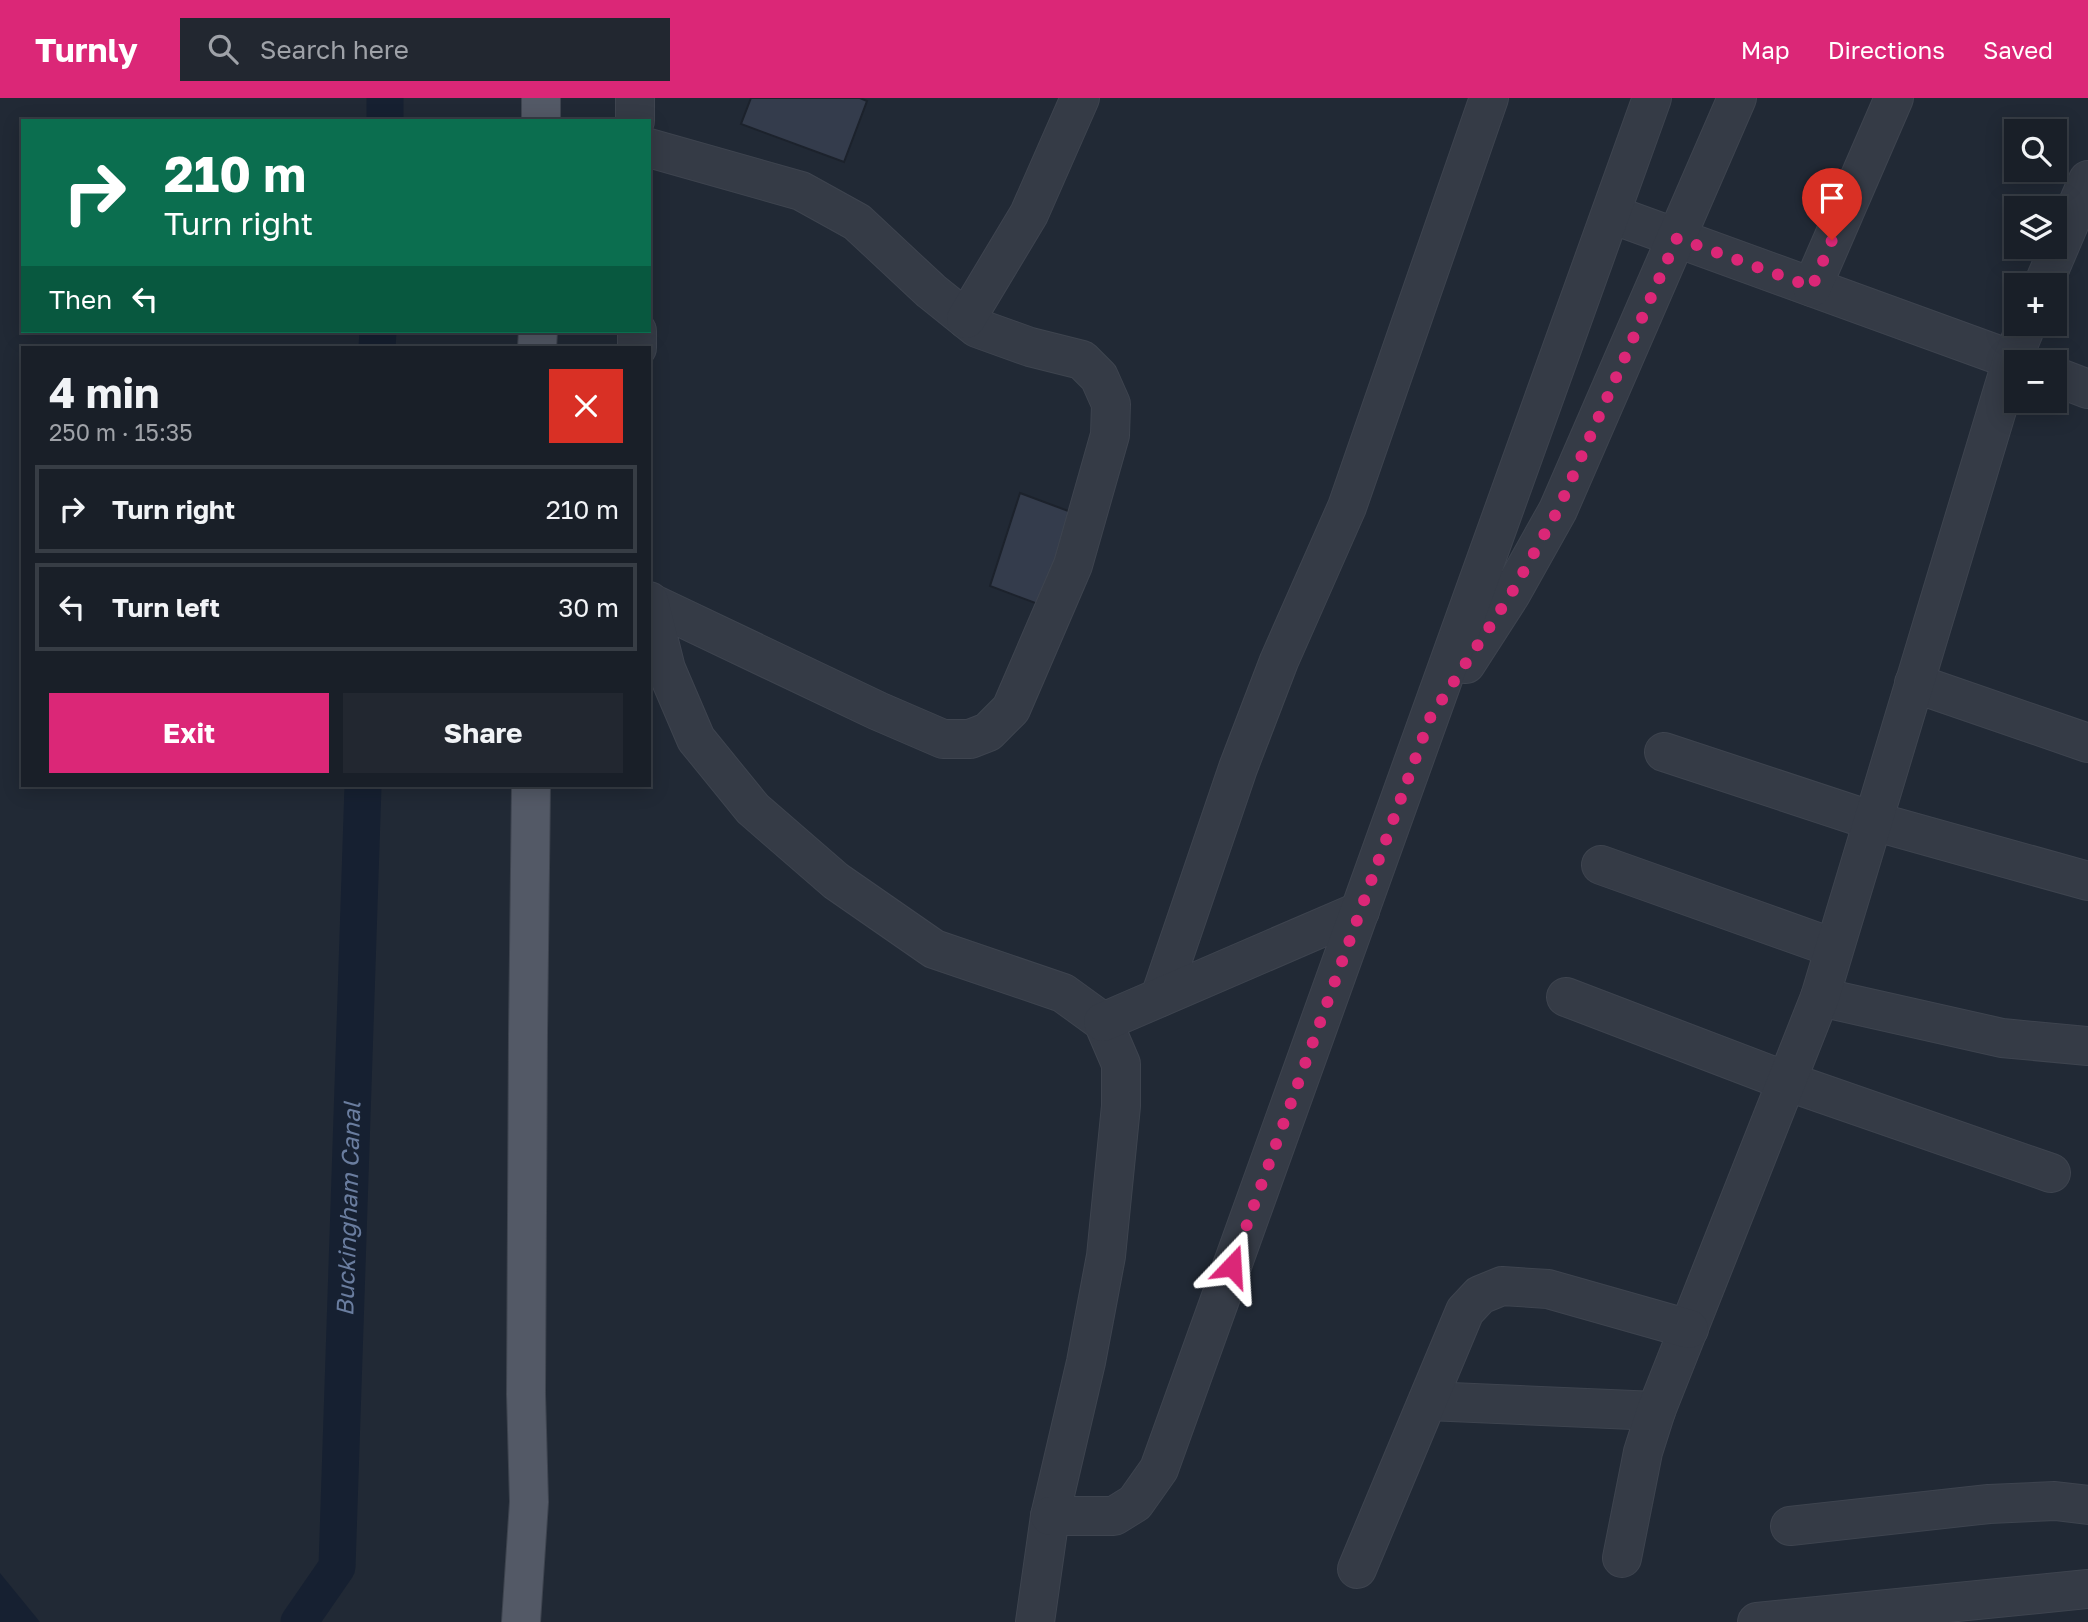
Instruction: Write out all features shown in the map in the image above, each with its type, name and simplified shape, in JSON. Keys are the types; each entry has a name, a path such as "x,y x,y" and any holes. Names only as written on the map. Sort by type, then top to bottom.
{"main road":[{"path":"541,98 541,119"},
{"path":"521,1622 529,1502 527,1075 531,787"}],"lane":[{"path":"635,98 635,119"},
{"path":"966,319 1029,214 1080,98"},
{"path":"1160,997 1238,768 1279,661 1347,507 1489,98"},
{"path":"1050,1516 1114,1516 1135,1503 1159,1469 1652,98"},
{"path":"1430,718 1511,594 1558,510 1737,98"},
{"path":"1812,287 1894,98"},
{"path":"651,149 801,191 857,222 931,291 977,328 1030,347 1082,360 1099,377 1111,404 1110,435 1073,565 1011,709 988,732 970,739 943,739 878,711 651,602"},
{"path":"2051,273 2077,236 2088,180"},
{"path":"1611,214 2004,357"},
{"path":"2067,381 2088,389"},
{"path":"1622,1558 1643,1452 1656,1411 1819,997 2004,396"},
{"path":"651,609 666,669 696,738 753,809 836,881 934,948 1063,993 1102,1022 1121,1063 1121,1106 1106,1256 1086,1362 1050,1516 1035,1622"},
{"path":"1914,683 2088,743"},
{"path":"1664,752 1873,821 2088,881"},
{"path":"1601,866 1834,948"},
{"path":"1102,1022 1360,911"},
{"path":"1819,997 2002,1038 2085,1039"},
{"path":"1566,998 1786,1081 2051,1173"},
{"path":"1357,1569 1465,1311 1480,1294 1502,1286 1548,1289 1689,1329"},
{"path":"1428,1401 1656,1411"},
{"path":"1790,1526 1989,1504 2055,1501 2088,1505"},
{"path":"1758,1622 2088,1589"}],"water":[{"path":"0,1573 40,1622 0,1622"}],"building":[{"path":"751,98 860,98 867,101 844,162 741,124"},
{"path":"1020,493 1079,515 1046,607 990,586"}],"waterway":[{"name":"Buckingham Canal","path":"385,98 385,119"},
{"name":"Buckingham Canal","path":"377,346 378,333"},
{"name":"Buckingham Canal","path":"299,1622 337,1567 363,787"}],"route":[{"path":"1232,1266 1430,718 1511,594 1558,510 1677,238 1812,287 1832,240"}]}
